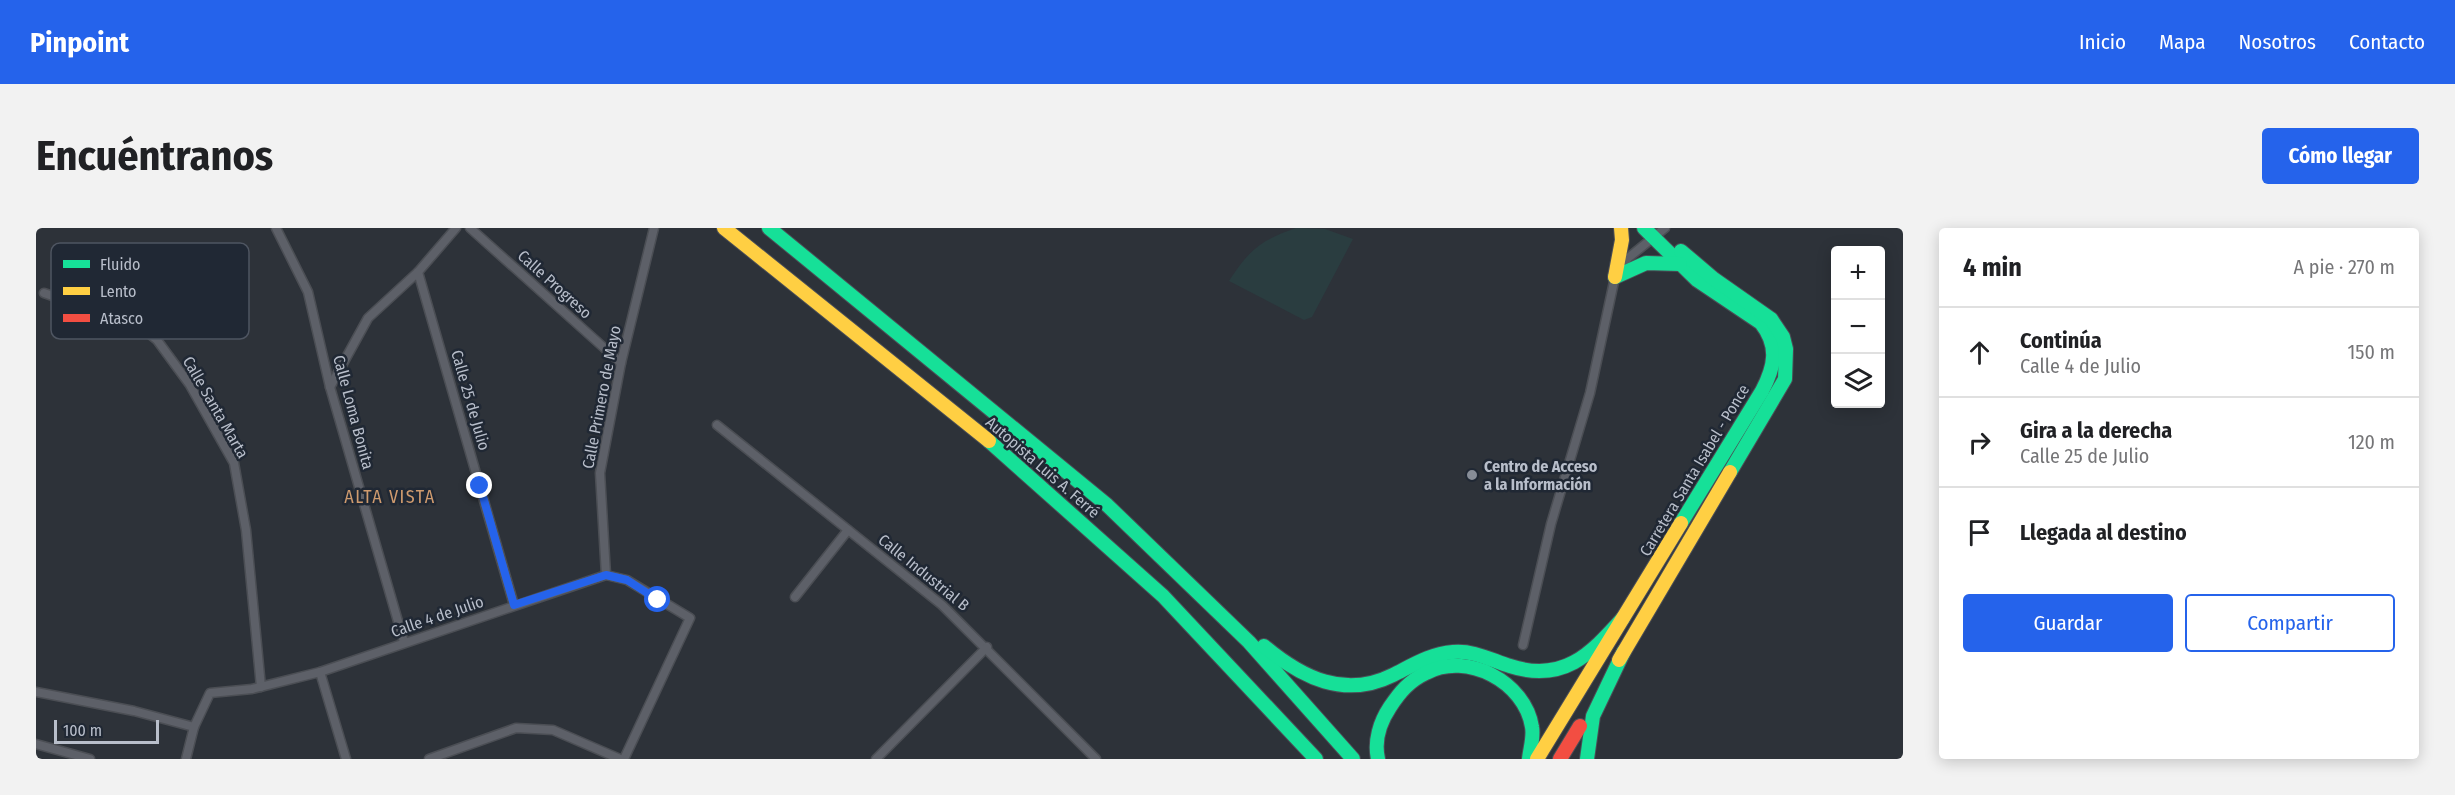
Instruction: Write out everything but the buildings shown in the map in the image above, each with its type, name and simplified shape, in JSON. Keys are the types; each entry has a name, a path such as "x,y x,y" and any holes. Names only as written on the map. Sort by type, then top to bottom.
{"main road":[{"name":"Autopista Luis A. Ferré","path":"724,228 1003,454 1141,575 1226,659 1316,759"},
{"name":"Autopista Luis A. Ferré","path":"769,228 1090,491 1250,642 1353,759"},
{"path":"1615,277 1622,240 1621,228"},
{"name":"Carretera Santa Isabel - Ponce","path":"1537,759 1770,375 1774,356 1773,344 1763,325 1697,280 1655,231"},
{"name":"Carretera Santa Isabel - Ponce","path":"1560,759 1785,379 1788,366 1789,352 1774,320 1702,271 1655,231"},
{"path":"1615,277 1628,268 1647,262 1664,260 1681,264"},
{"path":"1211,603 1235,617 1294,670 1326,685 1340,686 1378,681 1424,657 1456,651 1480,655 1520,669 1555,670 1588,657 1623,618"},
{"path":"1587,759 1587,732 1624,651"},
{"path":"1226,659 1286,734 1300,759"},
{"path":"1378,759 1377,741 1381,722 1397,693 1421,674 1451,665 1466,665 1492,673 1517,694 1530,720 1532,736 1529,759"}],"street":[{"name":"Calle Loma Bonita","path":"276,228 308,292 330,387 404,642"},
{"path":"330,387 368,318 418,272 456,228"},
{"name":"Calle Progreso","path":"470,228 621,363"},
{"name":"Calle Primero de Mayo","path":"606,575 600,473 621,363 654,228"},
{"path":"1523,645 1551,524 1590,393 1615,277 1628,258 1655,231"},
{"name":"Calle 25 de Julio","path":"418,272 514,605"},
{"name":"Calle Santa Marta","path":"44,293 51,295"},
{"name":"Calle Santa Marta","path":"156,339 190,385 234,463 242,496 261,687"},
{"name":"Calle Industrial B","path":"717,425 942,604 1096,759"},
{"path":"795,597 848,530"},
{"path":"429,759 516,728 553,730 622,759 690,618 627,580 606,575"},
{"name":"Calle 4 de Julio","path":"194,727 210,693 261,687 320,672 606,575"},
{"path":"876,759 987,647"},
{"path":"320,672 346,759"},
{"path":"36,692 134,711 194,727 186,759"},
{"path":"36,744 90,759"}],"shaded area":[{"path":"1296,228 1325,229 1353,239 1312,317 1304,320 1229,281 1243,261 1257,247"}],"traffic: fast":[{"path":"769,228 1107,505 1249,642 1353,759"},
{"path":"1644,228 1697,280 1761,323 1773,348 1770,373 1762,391 1681,523"},
{"path":"1681,251 1714,279 1771,319 1783,337 1786,349 1785,379 1730,472"},
{"path":"1615,277 1646,263 1680,264"},
{"path":"989,441 1163,596 1316,759"},
{"path":"1264,646 1309,676 1341,685 1375,682 1429,658 1453,652 1475,654 1510,666 1545,671 1560,668 1587,654 1623,618"},
{"path":"1587,759 1593,716 1624,651"},
{"path":"1378,759 1377,739 1383,719 1401,692 1426,673 1442,667 1459,666 1492,675 1518,696 1527,711 1532,727 1529,759"}],"traffic: slow":[{"path":"724,228 989,441"},
{"path":"1615,277 1622,240 1621,228"},
{"path":"1619,660 1730,472"},
{"path":"1537,759 1681,523"}],"traffic: jam":[{"path":"1560,759 1580,726"}],"place":[{"name":"Centro de Acceso a la Información","path":"1472,475"}],"district":[{"name":"ALTA VISTA","path":"390,497"}],"route":[{"path":"480,486 514,605 606,575 627,580 658,600"}]}
